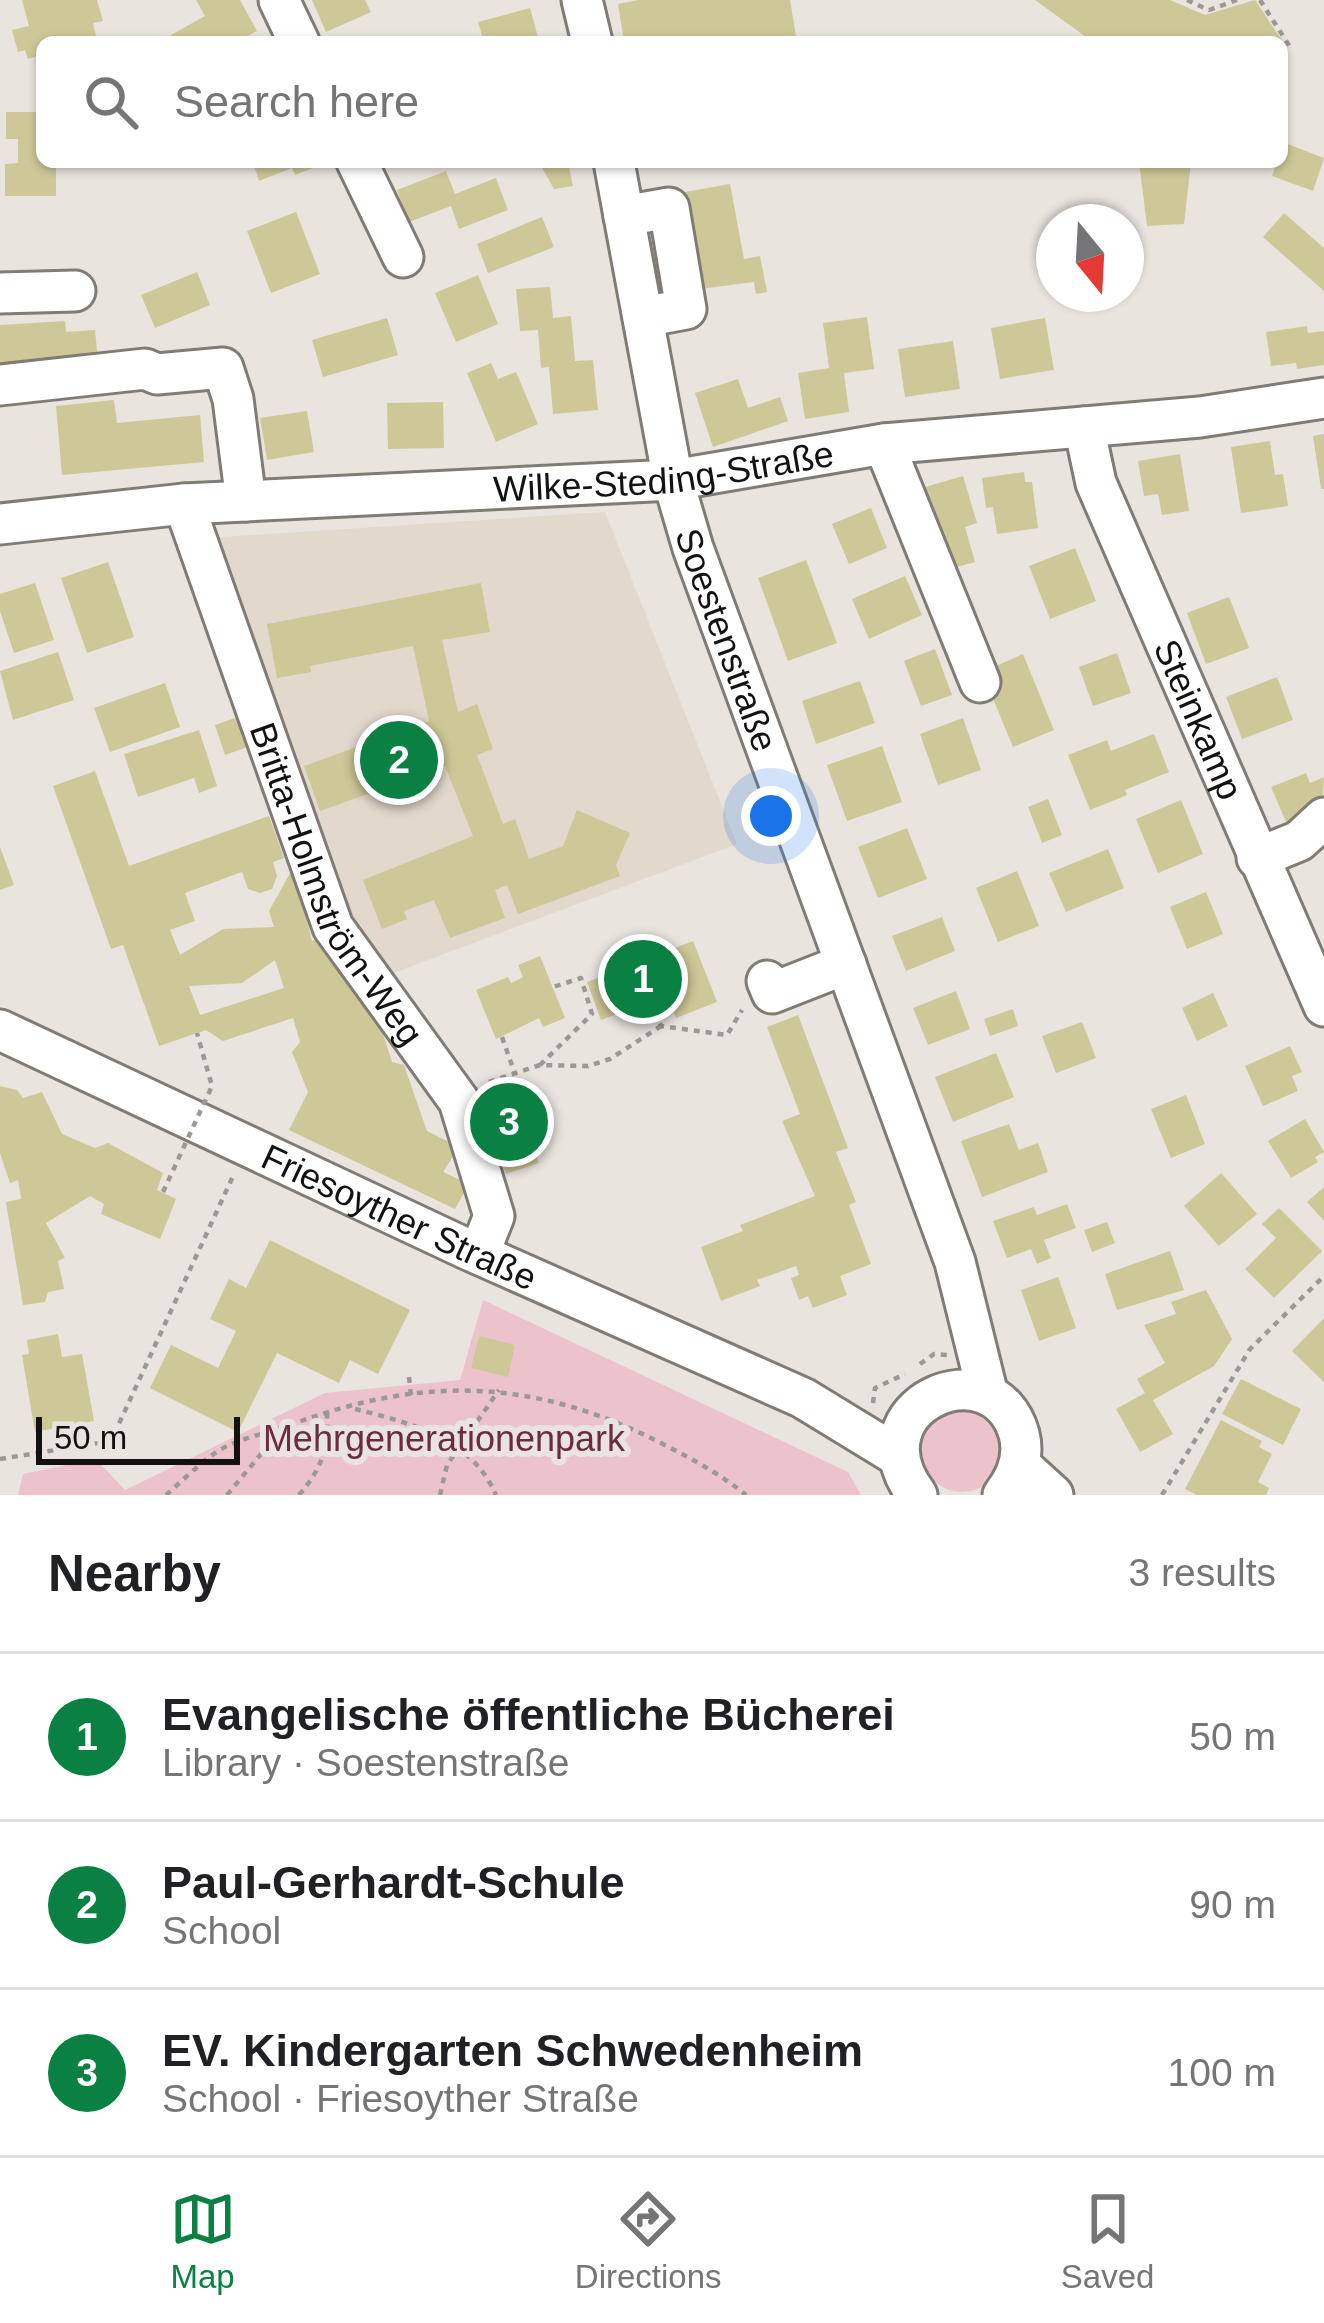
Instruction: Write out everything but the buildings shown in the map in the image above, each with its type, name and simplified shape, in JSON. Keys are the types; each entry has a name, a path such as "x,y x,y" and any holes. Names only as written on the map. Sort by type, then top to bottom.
{"street":[{"path":"279,0 296,36"},
{"path":"582,0 591,36"},
{"path":"360,168 403,256"},
{"name":"Soestenstraße","path":"615,168 674,480 693,548 946,1237 988,1395"},
{"path":"0,293 74,291"},
{"path":"0,386 145,369 157,374 223,368 233,399 246,501"},
{"name":"Wilke-Steding-Straße","path":"0,524 184,504 674,480 884,444 1200,417 1324,398"},
{"name":"Steinkamp","path":"1084,427 1096,483 1324,1006"},
{"path":"884,444 980,682"},
{"name":"Britta-Holmström-Weg","path":"184,504 333,927 459,1101 494,1216 479,1254"},
{"path":"1257,858 1299,841 1324,818"},
{"path":"769,987 846,964"},
{"name":"Friesoyther Straße","path":"0,1030 479,1254 803,1398 898,1456"},
{"path":"946,1391 967,1307"},
{"path":"917,1495 905,1480 898,1456 910,1414 946,1391 962,1389 988,1395 1008,1412 1017,1428 1012,1480 1053,1495"},
{"name":"Friesoyther Straße","path":"803,1398 910,1414"}],"path":[{"path":"1187,0 1209,10 1238,0"},
{"path":"1260,0 1283,36"},
{"path":"540,1065 592,1014 581,978 553,987"},
{"path":"459,1101 483,1084 540,1065 588,1066 610,1058 661,1026 727,1035 748,1002 769,987"},
{"path":"651,1001 661,1026"},
{"path":"163,1192 212,1086 197,1033"},
{"path":"502,1037 515,1074"},
{"path":"0,1459 111,1441 247,1147"},
{"path":"1162,1495 1250,1349 1324,1276"},
{"path":"409,1377 411,1394"},
{"path":"440,1495 457,1447 499,1390"},
{"path":"166,1495 218,1450 327,1413 411,1394 499,1390 550,1399 622,1424 719,1473 743,1493"},
{"path":"350,1407 437,1433 457,1447 491,1483 496,1495"},
{"path":"299,1495 318,1473 328,1444 327,1413"},
{"path":"227,1495 283,1427"}],"shaded area":[{"path":"605,512 737,844 383,977 346,927 207,538"}],"green space":[{"name":"Mehrgenerationenpark","path":"483,1300 848,1472 861,1495 18,1495 23,1474 96,1459 125,1490 325,1393 460,1380"},
{"path":"962,1410 991,1422 1003,1451 991,1480 962,1492 933,1480 921,1451 933,1422"}],"place":[{"name":"Paul-Gerhardt-Schule","path":"399,760"},
{"name":"Evangelische öffentliche Bücherei","path":"643,979"},
{"name":"EV. Kindergarten Schwedenheim","path":"509,1122"}]}
